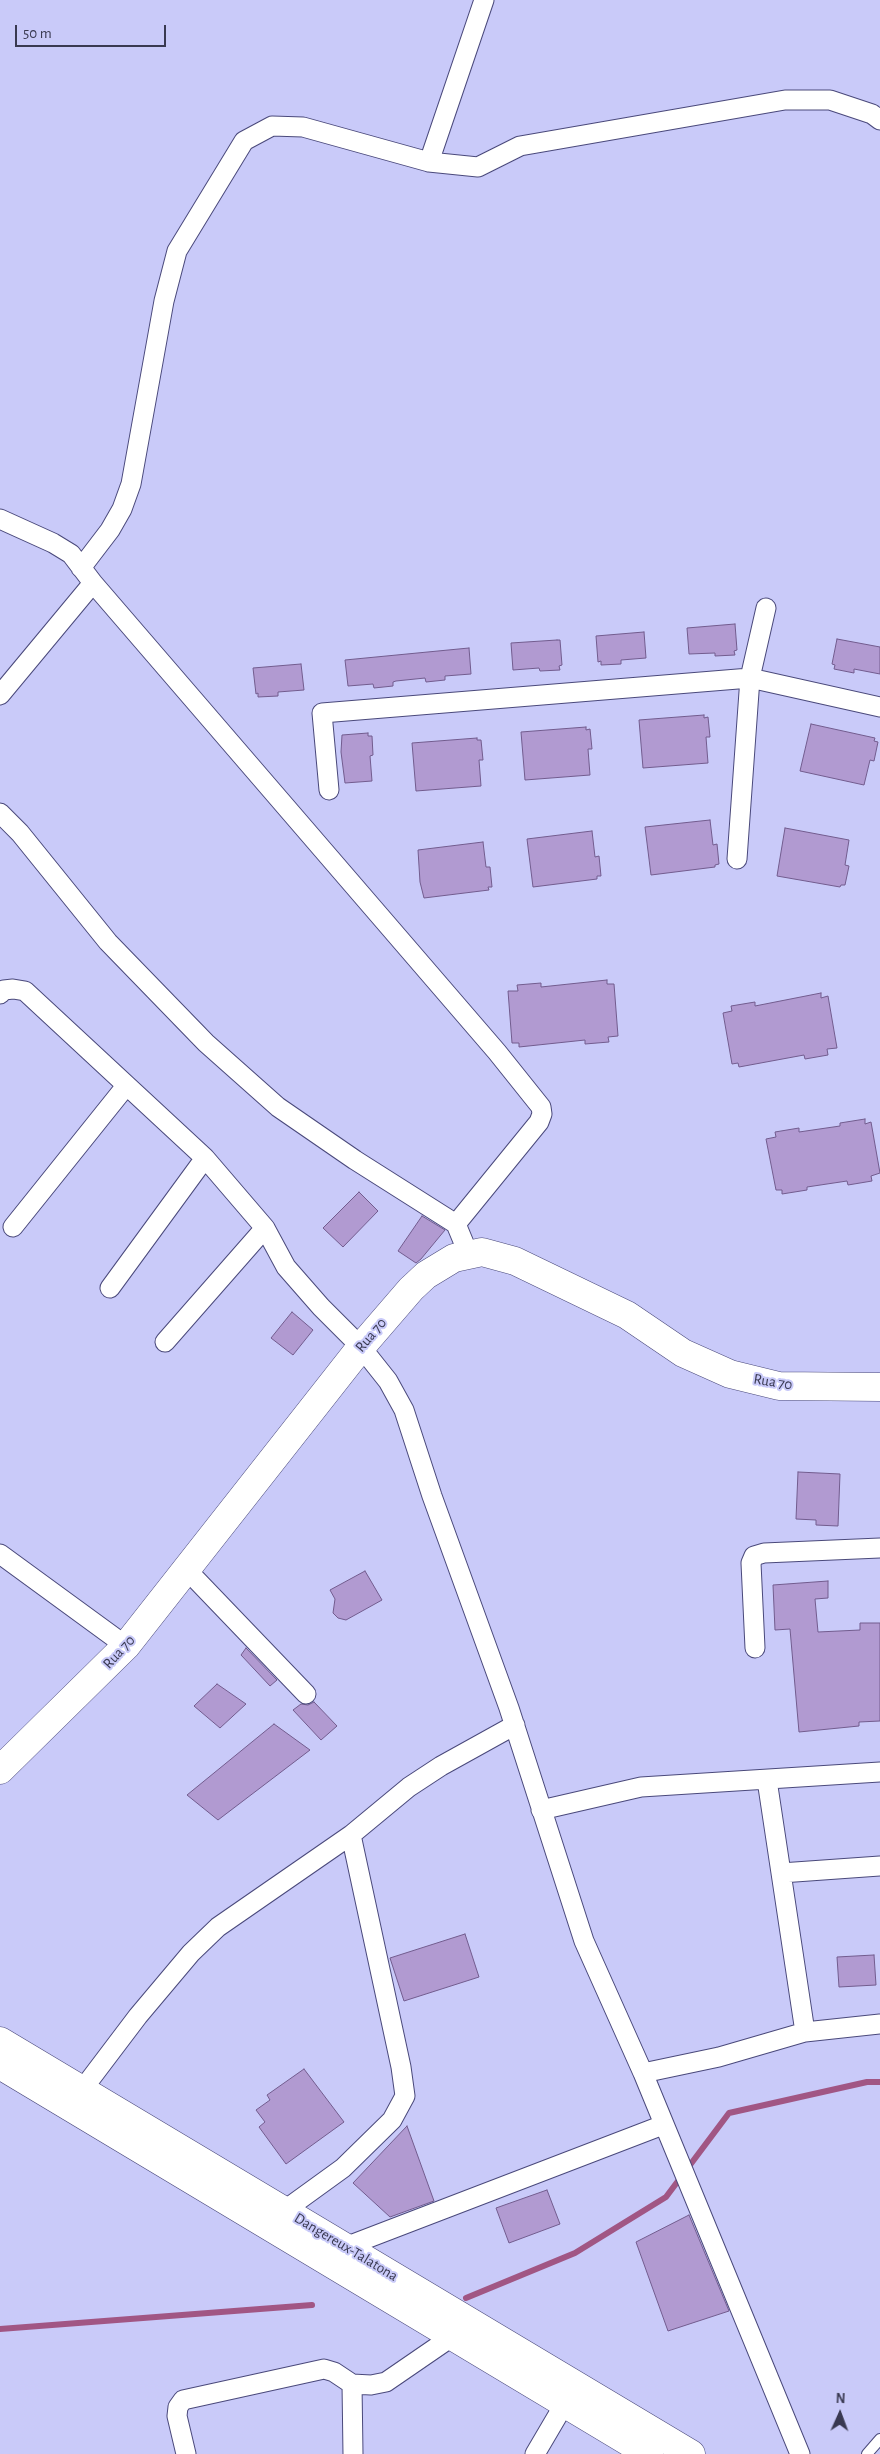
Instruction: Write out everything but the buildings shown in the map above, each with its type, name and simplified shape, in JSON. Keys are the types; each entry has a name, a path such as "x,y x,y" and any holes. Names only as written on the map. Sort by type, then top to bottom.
{"main road":[{"name":"Rua 70","path":"2,1766 126,1646 361,1347 411,1289 426,1275 454,1258 468,1253 488,1253 515,1261 627,1315 683,1353 730,1374 779,1386 880,1387"},
{"name":"Dangereux-Talatona","path":"0,2041 691,2454"},
{"name":"Dangereux-Talatona","path":"0,2065 649,2454"}],"street":[{"path":"429,162 484,0"},
{"path":"81,568 110,530 122,509 131,484 164,301 177,251 244,141 272,126 303,127 429,162 478,168 520,146 785,100 830,100 872,114 880,120"},
{"path":"0,519 53,543 71,554 93,583 491,1044 541,1107 542,1114 539,1122 456,1224"},
{"path":"0,695 93,583"},
{"path":"737,859 750,678 766,608"},
{"path":"330,790 322,713 750,678 880,707"},
{"path":"0,813 20,833 108,942 200,1036 278,1107 355,1160 456,1224 468,1253"},
{"path":"0,994 4,990 14,989 25,992 204,1158 265,1228 286,1267 321,1307 361,1347 388,1381 404,1410 432,1496 515,1725 584,1941 642,2073 800,2454"},
{"path":"13,1228 126,1086"},
{"path":"110,1288 204,1158"},
{"path":"165,1342 265,1228"},
{"path":"754,1648 751,1563 754,1556 764,1552 880,1548"},
{"path":"0,1554 126,1646"},
{"path":"186,1570 306,1694"},
{"path":"82,2090 138,2016 191,1953 218,1927 351,1835 417,1782 515,1725"},
{"path":"541,1810 641,1787 880,1772"},
{"path":"766,1780 805,2032"},
{"path":"284,2210 343,2168 392,2120 405,2096 401,2067 351,1835"},
{"path":"780,1873 880,1866"},
{"path":"642,2073 719,2057 805,2032 880,2024"},
{"path":"345,2247 663,2125"},
{"path":"186,2454 176,2416 178,2407 183,2400 324,2369 334,2372 352,2384 371,2385 386,2382 453,2336"},
{"path":"352,2384 353,2454"},
{"path":"535,2454 565,2403"}],"lane":[{"path":"867,2454 880,2439"}],"waterway":[{"path":"466,2298 575,2253 666,2197 729,2113 867,2082 880,2082"},
{"path":"0,2329 312,2305"}]}
